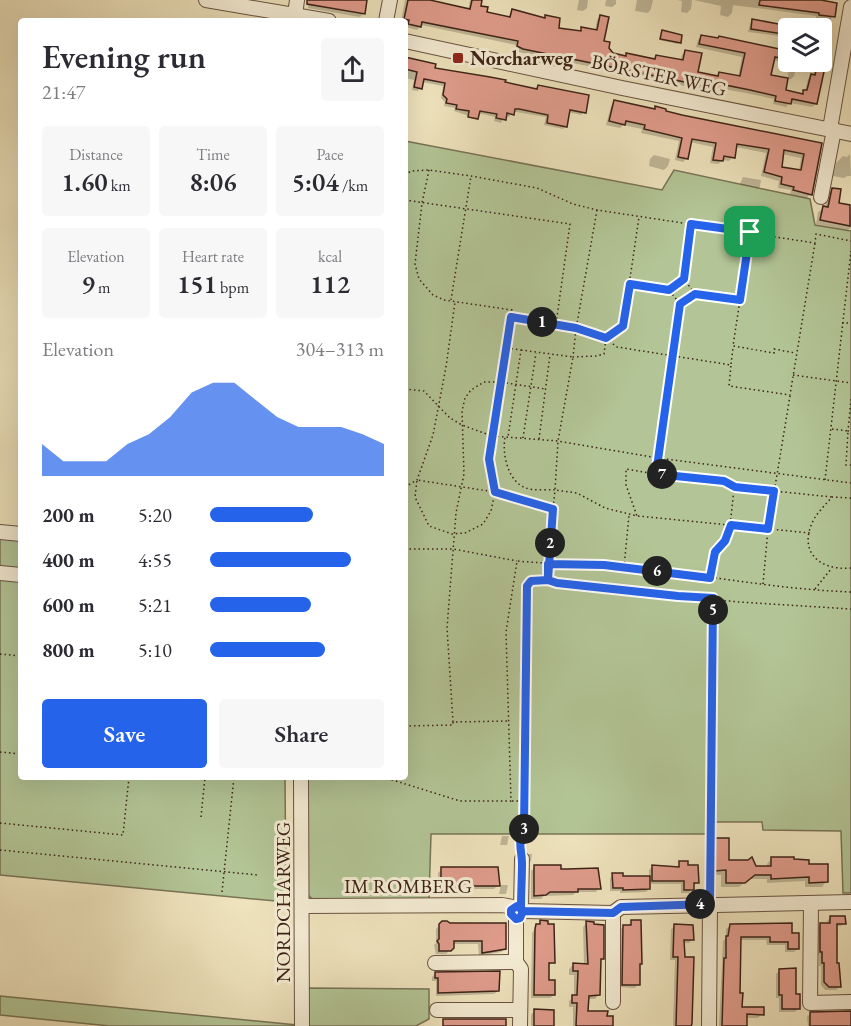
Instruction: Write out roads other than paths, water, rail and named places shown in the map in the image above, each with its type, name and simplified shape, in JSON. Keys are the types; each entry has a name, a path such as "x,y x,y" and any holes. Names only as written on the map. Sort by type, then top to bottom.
{"street":[{"path":"206,0 232,2 311,18"},
{"path":"273,0 288,14"},
{"path":"288,14 297,0"},
{"path":"387,18 390,0"},
{"path":"821,197 851,7"},
{"name":"BÖRSTER WEG","path":"408,42 610,86 851,134"},
{"path":"0,532 18,534"},
{"path":"0,573 18,575"},
{"name":"NORDCHARWEG","path":"301,780 302,1026"},
{"path":"520,1026 521,969 516,962 522,859"},
{"name":"IM ROMBERG","path":"303,906 502,905 518,911 613,913 621,907 851,902"},
{"path":"811,903 810,1003 851,1002"},
{"path":"709,1026 710,904"},
{"path":"613,913 614,1002"},
{"path":"435,963 516,962"},
{"path":"437,1010 520,1010"}],"place":[{"name":"Norcharweg","path":"458,58"}]}
